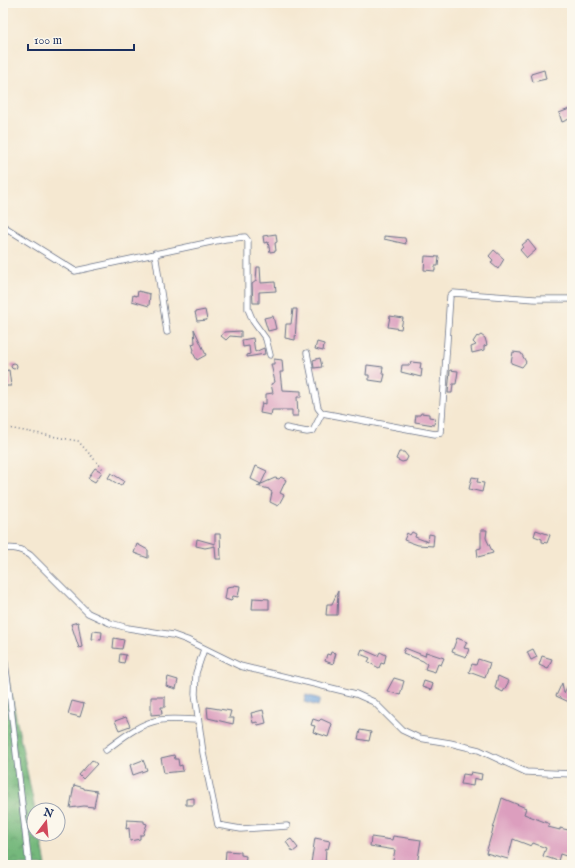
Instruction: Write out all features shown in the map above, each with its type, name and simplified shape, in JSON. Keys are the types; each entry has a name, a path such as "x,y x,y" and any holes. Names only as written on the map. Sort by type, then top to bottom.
{"street":[{"path":"3,226 75,271 156,253 246,237 248,241 248,309 252,321 266,339 270,355"},
{"path":"156,253 167,332"},
{"path":"307,353 318,408 322,413 435,434 441,433 450,296 453,293 535,299 572,299"},
{"path":"286,428 308,432 313,431 322,413"},
{"path":"3,549 14,547 23,550 30,555 88,612 110,623 128,628 173,635 187,640 240,666 356,694 374,702 402,730 419,738 450,742 479,750 526,772 572,774"},
{"path":"3,648 10,691 29,865"},
{"path":"204,649 196,672 195,694 198,720 218,825 242,829 287,826"},
{"path":"106,750 122,737 148,723 162,720 198,720"}],"path":[{"path":"3,427 78,440 103,469"}],"green space":[{"path":"3,663 5,664 33,802 26,802 26,842 42,842 46,865 3,865"}],"water":[{"path":"306,695 320,699 318,706 304,702"}],"building":[{"path":"544,70 546,79 533,82 531,74"},
{"path":"572,108 572,118 562,122 559,113"},
{"path":"276,234 276,251 270,252 268,242 264,243 263,236"},
{"path":"384,236 405,238 406,244 384,239"},
{"path":"528,240 536,250 527,258 520,250 523,247 522,245"},
{"path":"494,250 504,259 498,269 491,263 493,260 489,256"},
{"path":"425,256 439,257 438,266 435,266 435,271 424,270"},
{"path":"257,267 260,267 261,283 275,282 276,291 259,292 259,303 253,303 252,284 256,281"},
{"path":"138,291 150,294 149,306 132,301 133,295 137,296"},
{"path":"293,309 297,309 295,340 285,338 286,324 291,324"},
{"path":"205,310 207,320 197,321 195,312"},
{"path":"273,316 276,329 268,331 264,318"},
{"path":"390,316 403,318 401,329 388,327"},
{"path":"194,329 206,355 197,360 192,351 194,350 192,344 195,343"},
{"path":"241,331 241,337 230,336 226,340 221,336 224,332"},
{"path":"481,335 485,338 487,345 484,346 484,350 472,353 471,347 476,345 473,342 477,336 478,337"},
{"path":"253,338 255,352 264,348 265,354 247,357 247,355 250,354 249,346 243,347 242,340"},
{"path":"317,342 324,344 323,351 315,349"},
{"path":"513,352 521,353 526,362 522,367 511,363"},
{"path":"320,358 322,367 314,368 313,360"},
{"path":"274,359 282,360 283,372 280,372 282,390 301,391 301,397 297,397 298,416 292,416 292,410 272,410 271,415 260,413 262,403 266,404 266,394 273,393 271,384 275,382 271,364 274,364"},
{"path":"411,362 421,363 421,377 401,372 402,365 410,365"},
{"path":"14,363 17,366 14,369 11,366"},
{"path":"367,365 383,367 382,374 385,374 383,382 369,380 369,375 366,375"},
{"path":"9,370 11,386 3,386 3,371"},
{"path":"450,370 458,371 456,384 453,384 452,393 448,393"},
{"path":"421,413 429,414 429,417 435,418 434,425 415,422 416,415 420,415"},
{"path":"399,452 404,452 408,457 406,461 402,462 396,459"},
{"path":"256,466 267,471 261,484 251,479"},
{"path":"95,468 102,472 95,482 88,478"},
{"path":"111,473 124,481 121,486 108,478"},
{"path":"281,477 286,480 280,493 284,495 278,506 270,502 272,492 269,489 257,486"},
{"path":"472,477 478,478 477,482 484,483 482,492 469,489"},
{"path":"481,530 487,530 486,538 493,553 478,557 477,549 481,548"},
{"path":"536,530 550,535 547,543 542,542 542,539 534,536"},
{"path":"412,532 416,534 415,537 428,542 429,534 434,535 433,546 418,545 404,540 407,533 410,535"},
{"path":"215,534 220,534 221,559 216,559 215,546 205,548 196,546 197,539 215,544"},
{"path":"137,544 148,550 148,558 134,553"},
{"path":"234,585 240,586 238,597 233,596 231,601 225,599 227,587"},
{"path":"338,591 337,615 326,615 327,604 332,604"},
{"path":"253,598 269,599 269,609 252,609"},
{"path":"78,622 82,647 79,648 71,624"},
{"path":"93,631 102,632 101,640 92,639"},
{"path":"114,638 124,640 122,649 113,648"},
{"path":"457,638 467,642 464,648 469,649 466,657 452,652"},
{"path":"405,648 425,656 426,652 444,658 441,665 438,664 435,672 425,669 427,664 423,661 403,653"},
{"path":"362,649 378,656 380,652 386,655 384,664 381,663 379,668 368,662 370,658 360,654"},
{"path":"533,649 537,657 531,660 527,652"},
{"path":"331,652 336,653 333,664 325,661 327,654 330,655"},
{"path":"120,654 126,655 124,663 119,662"},
{"path":"542,656 552,659 548,669 539,665"},
{"path":"478,659 490,663 485,678 469,672 472,664 476,665"},
{"path":"498,676 509,681 503,692 495,688"},
{"path":"168,677 178,680 176,689 166,686"},
{"path":"572,677 572,699 570,698 569,702 556,696 562,683 564,693"},
{"path":"394,678 404,681 400,695 387,691"},
{"path":"424,681 433,684 431,690 422,687"},
{"path":"151,697 165,697 165,707 161,707 162,714 151,715"},
{"path":"72,701 84,704 80,717 68,714"},
{"path":"207,707 231,711 229,718 234,718 233,724 208,718"},
{"path":"263,710 266,723 258,725 257,722 253,723 251,713"},
{"path":"126,717 130,726 119,730 115,721"},
{"path":"313,719 319,721 321,719 332,724 328,737 313,732 315,726 311,725"},
{"path":"360,730 371,732 369,741 358,739"},
{"path":"174,755 175,759 178,759 179,766 182,765 183,771 164,773 161,758"},
{"path":"92,760 97,764 83,779 79,775"},
{"path":"143,760 147,770 133,775 130,765"},
{"path":"471,772 482,774 481,780 474,778 473,786 461,784 463,774 470,775"},
{"path":"74,785 84,789 97,791 94,807 84,806 70,808"},
{"path":"194,798 194,805 186,805 186,799"},
{"path":"502,798 526,808 524,814 550,824 548,827 572,831 572,849 569,857 560,854 558,861 543,856 546,848 533,843 531,846 513,839 508,859 486,853"},
{"path":"127,820 144,821 144,823 147,824 143,835 140,835 140,839 130,841 129,828 126,829"},
{"path":"393,836 421,840 417,865 392,865 395,850 370,846 371,837 392,840"},
{"path":"315,838 330,841 328,849 326,848 325,864 311,863"},
{"path":"291,839 298,848 293,852 286,842"},
{"path":"226,851 241,852 241,855 246,856 245,865 225,864"}]}
